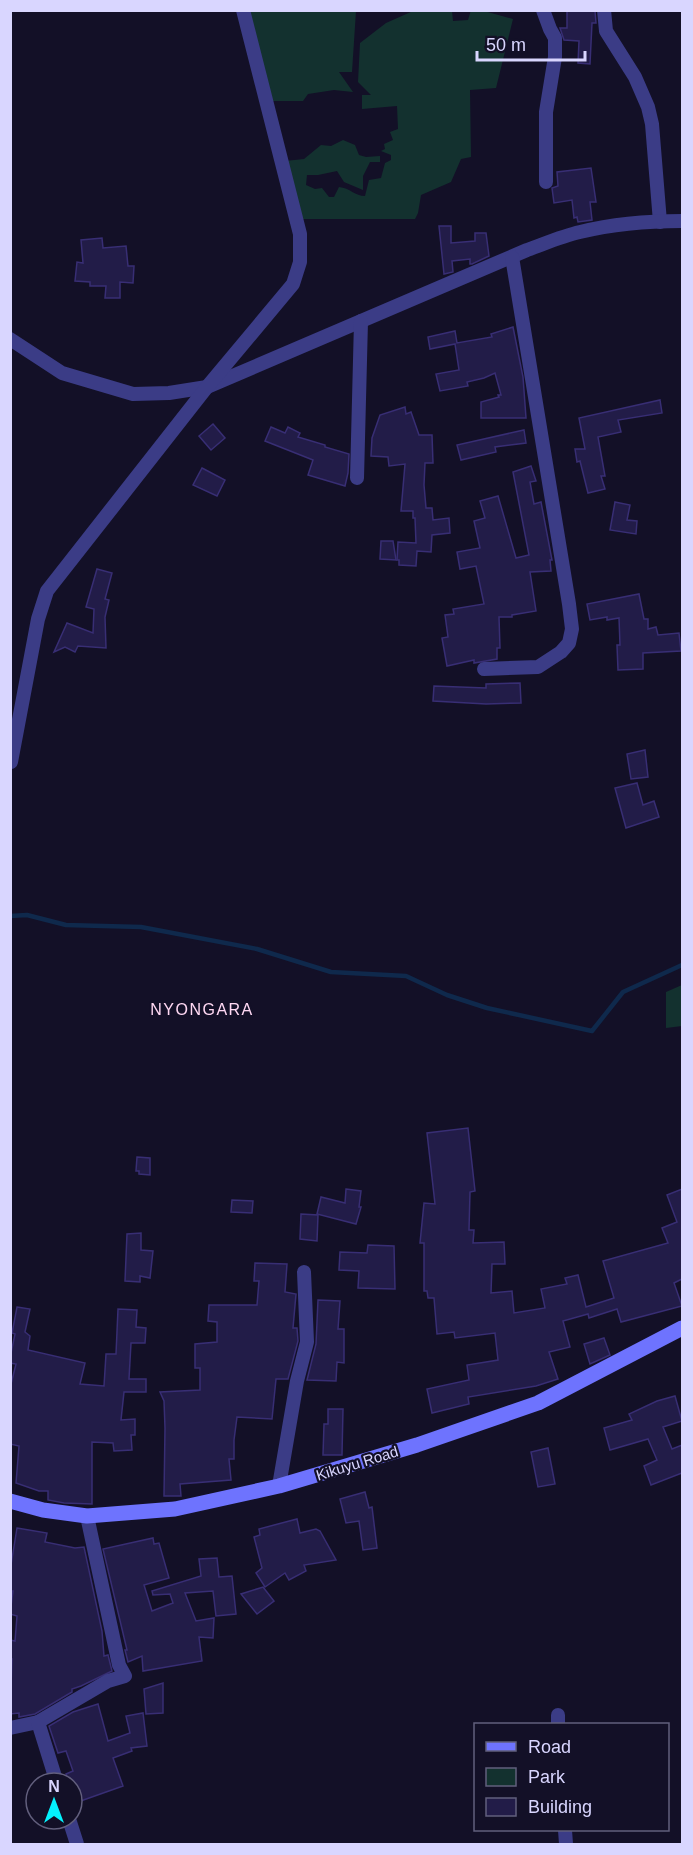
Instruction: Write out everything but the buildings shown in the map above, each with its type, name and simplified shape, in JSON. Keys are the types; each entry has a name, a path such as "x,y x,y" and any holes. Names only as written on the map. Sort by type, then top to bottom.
{"main road":[{"name":"Kikuyu Road","path":"10,1501 43,1510 87,1516 175,1509 279,1486 417,1445 538,1403 682,1328"}],"street":[{"path":"11,762 38,619 47,591 207,387 292,284 300,262 300,234 243,10"},
{"path":"543,10 555,38 555,57 546,112 546,182"},
{"path":"604,10 606,31 635,77 650,115 660,222"},
{"path":"10,339 62,373 133,394 169,393 207,387 512,257 580,232 609,226 682,221"},
{"path":"484,669 538,667 570,644 572,629 570,604 512,257"},
{"path":"357,478 361,321"},
{"path":"279,1486 297,1381 307,1342 304,1272"},
{"path":"10,1728 38,1722 108,1681 124,1676 119,1665 87,1516"},
{"path":"38,1722 53,1771"}],"green space":[{"path":"471,10 513,19 496,88 470,90 471,157 461,159 451,182 421,195 415,219 300,219 285,161 304,159 321,145 331,146 343,140 355,145 359,155 380,156 380,162 370,162 363,176 363,190 344,182 337,171 307,175 306,185 315,189 322,188 329,197 334,197 339,187 365,196 369,180 381,178 385,163 391,160 391,155 381,151 385,149 384,144 393,140 390,132 398,129 397,106 362,109 362,95 371,95 358,82 360,43 386,23 413,11 452,11 453,21 468,20"},
{"path":"245,11 356,11 352,72 339,72 353,92 334,90 308,94 303,101 269,101"},
{"path":"682,985 682,1026 666,1028 666,992"}],"waterway":[{"path":"10,916 27,915 66,925 141,927 257,949 331,972 406,976 447,995 487,1008 592,1031 623,992 682,965"}],"district":[{"name":"NYONGARA","path":"202,1009"}]}
